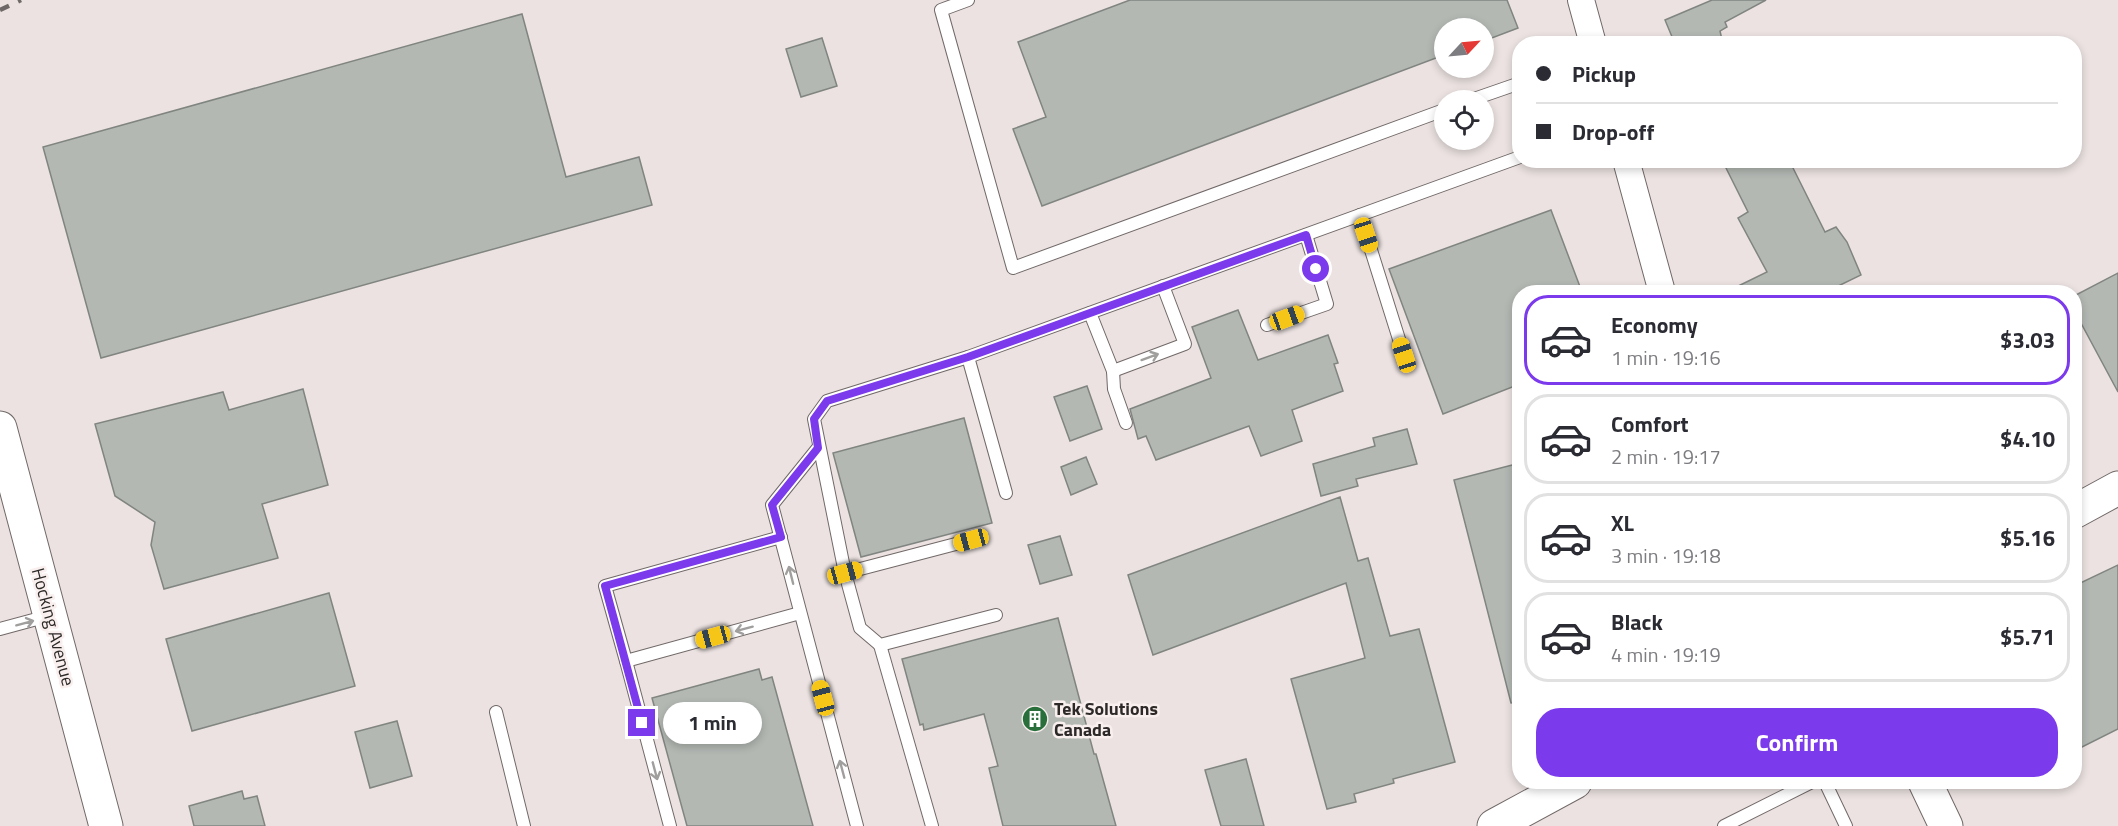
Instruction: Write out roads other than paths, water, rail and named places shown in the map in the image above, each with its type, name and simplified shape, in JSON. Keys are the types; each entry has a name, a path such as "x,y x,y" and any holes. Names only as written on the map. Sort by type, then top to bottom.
{"street":[{"path":"1581,0 1591,36"},
{"path":"1628,168 1660,285"},
{"name":"Hocking Avenue","path":"3,449 106,826"},
{"path":"2082,508 2118,488"},
{"path":"1494,826 1562,789"},
{"path":"1928,789 1946,826"}],"lane":[{"path":"968,0 939,5 1013,268 1434,114"},
{"path":"1494,92 1512,86"},
{"path":"932,826 880,645 860,628 845,573 818,448 814,419 827,401 968,357 1512,160"},
{"path":"1360,215 1404,355"},
{"path":"1267,325 1327,304 1306,235"},
{"path":"1113,371 1185,344 1163,286"},
{"path":"1090,313 1113,371 1114,389 1126,423"},
{"path":"968,357 1005,493"},
{"path":"818,448 772,505 856,826"},
{"path":"670,826 605,586 781,537"},
{"path":"845,573 971,540"},
{"path":"626,661 800,613"},
{"path":"880,645 996,615"},
{"path":"0,629 50,616"},
{"path":"496,712 525,826"},
{"path":"1724,826 1798,789"},
{"path":"1828,789 1846,826"}],"railway":[{"path":"0,10 21,0"}],"place":[{"name":"Tek Solutions Canada","path":"1035,719"}]}
